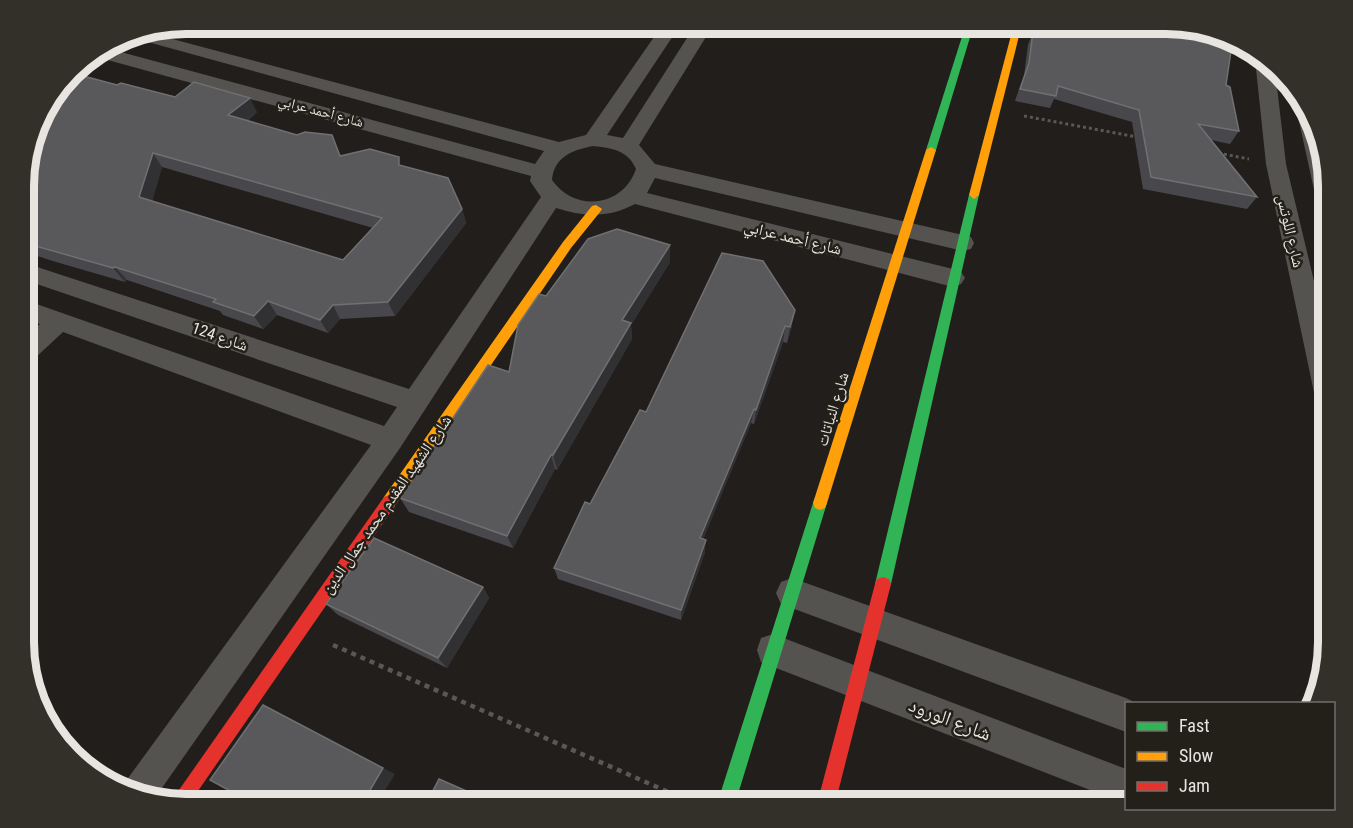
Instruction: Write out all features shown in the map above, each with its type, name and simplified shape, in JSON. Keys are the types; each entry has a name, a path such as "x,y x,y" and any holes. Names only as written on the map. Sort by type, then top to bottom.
{"street":[{"path":"593,140 665,34"},
{"path":"628,146 699,34"},
{"name":"شارع النباتات","path":"729,793 967,34"},
{"path":"829,793 874,622 953,278 1015,34"},
{"name":"شارع أحمد عرابي","path":"152,39 560,149"},
{"name":"شارع أحمد عرابي","path":"111,54 547,185"},
{"name":"شارع اللوتس","path":"1266,71 1276,164 1318,348"},
{"path":"1272,122 1306,128"},
{"path":"593,140 628,146 644,160 647,170 641,188 632,196 615,204 596,208 564,204 547,185 551,156 560,149 593,140"},
{"path":"1276,164 1317,171"},
{"name":"شارع أحمد عرابي","path":"647,170 963,243"},
{"name":"شارع الشهيد المقدم محمد جمال الدين","path":"142,786 390,440 547,185"},
{"name":"شارع أحمد عرابي","path":"632,196 953,278"},
{"name":"شارع الشهيد المقدم محمد جمال الدين","path":"185,794 567,245 596,208"},
{"name":"شارع 124","path":"34,274 415,402"},
{"path":"34,315 59,321 390,440"},
{"path":"34,344 59,321"},
{"path":"792,593 1125,715"},
{"name":"شارع الورود","path":"773,651 1125,787"}],"path":[{"path":"996,110 1148,139"},
{"path":"1218,153 1276,164"},
{"path":"298,629 671,794"}],"building":[{"path":"1033,34 1167,34 1206,40 1231,49 1226,85 1230,87 1239,131 1198,124 1257,197 1151,177 1139,110 1058,86 1056,96 1020,89 1029,63"},
{"path":"82,76 175,97 194,82 250,98 228,115 297,135 305,132 332,135 340,156 370,149 399,157 399,165 448,178 462,209 388,302 333,305 320,320 268,301 254,316 213,302 216,299 34,246 34,186 40,147 50,119 60,102","holes":["153,153 382,218 343,260 139,197"]},
{"path":"617,229 670,245 622,320 631,323 551,455 507,536 400,498 488,365 509,372 518,325 539,294 546,296 588,239"},
{"path":"722,253 763,261 795,310 790,327 785,326 756,410 754,409 700,538 706,540 681,610 554,568 585,502 590,504 640,410 646,412"},
{"path":"374,538 483,587 438,658 326,604"},
{"path":"263,705 383,768 368,794 236,794 210,780"},
{"path":"439,779 473,794 431,794"}],"traffic: fast":[{"path":"931,150 967,34"},
{"path":"883,584 974,195"},
{"path":"729,793 820,503"}],"traffic: slow":[{"path":"974,195 1015,34"},
{"path":"820,503 931,150"},
{"path":"389,502 567,245 596,209"}],"traffic: jam":[{"path":"186,794 389,502"},
{"path":"829,793 883,584"}]}
